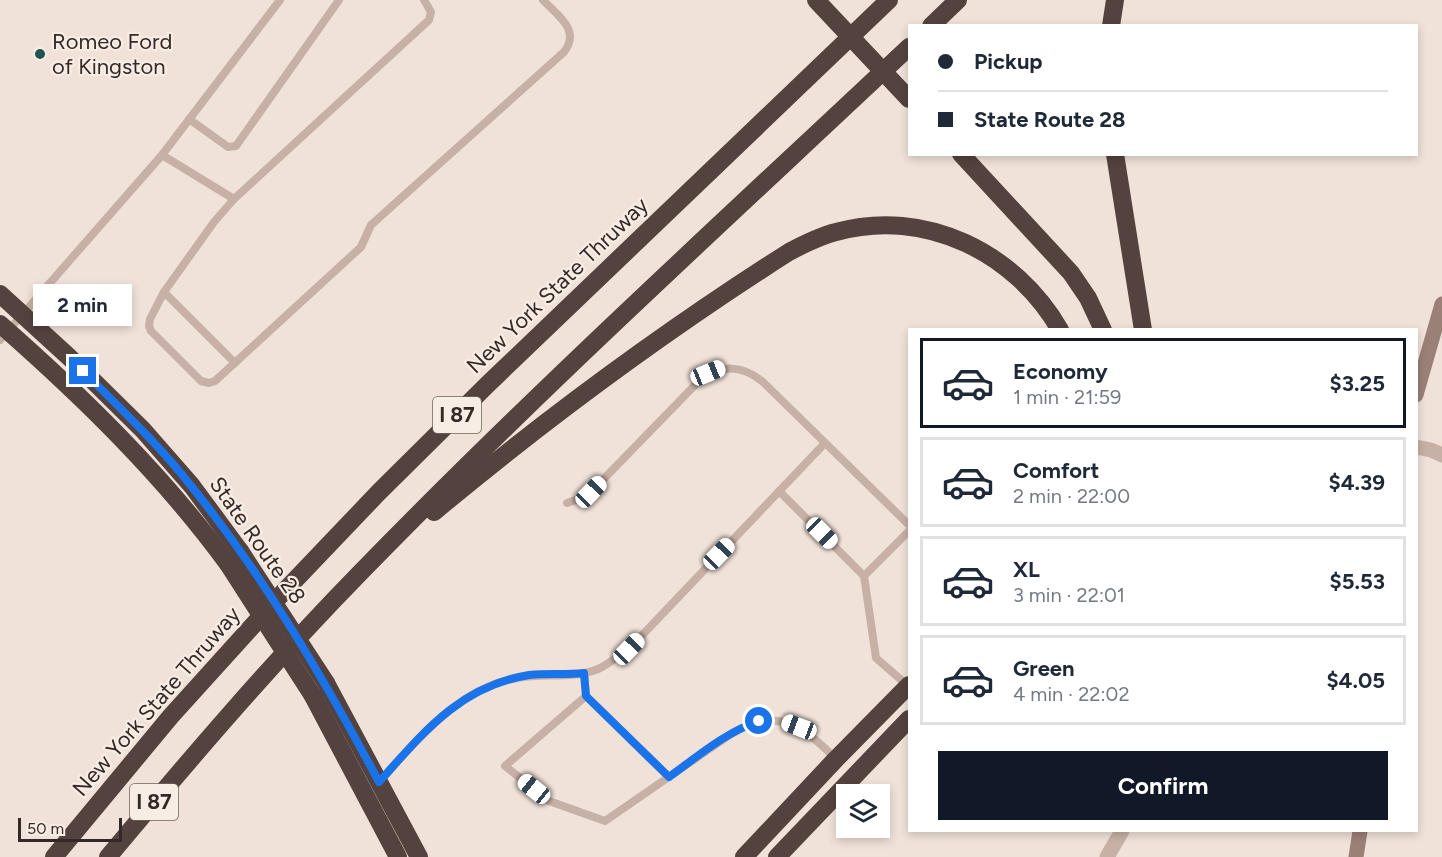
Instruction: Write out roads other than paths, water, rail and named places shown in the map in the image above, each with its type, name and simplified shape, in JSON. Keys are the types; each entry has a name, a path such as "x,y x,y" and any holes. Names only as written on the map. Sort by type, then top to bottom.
{"highway":[{"path":"816,0 908,98"},
{"path":"830,0 908,83"},
{"path":"813,72 877,0"},
{"name":"New York State Thruway","path":"54,857 171,717 334,539 488,384 889,0"},
{"path":"933,24 958,0"},
{"path":"1111,24 1115,0"},
{"name":"I 87","path":"108,857 250,692 356,576 518,415 908,47"},
{"path":"963,156 1071,273 1088,298 1102,328"},
{"path":"977,156 1076,262 1091,283 1114,328"},
{"path":"1115,156 1143,328"},
{"path":"356,576 495,461 573,402 766,266 812,240 837,231 885,225 935,231 959,239 983,251 1019,277 1049,310 1059,328"},
{"name":"State Route 28","path":"0,294 69,357 159,447 192,486 234,558 379,782 419,857"},
{"name":"State Route 28","path":"3,332 57,374 234,558"},
{"path":"744,857 908,686"},
{"name":"State Route 28","path":"319,690 398,857"},
{"path":"779,856 908,720"}],"street":[{"path":"1418,388 1442,304"},
{"path":"1418,447 1442,455"},
{"path":"1107,857 1121,832"},
{"path":"1356,857 1360,832"}],"lane":[{"path":"3,332 23,314 162,154 280,0"},
{"path":"189,119 228,147 236,146 339,0"},
{"path":"424,0 431,12 429,20 234,199 214,222 164,292 150,319 149,326 201,381 208,383 215,381 236,363 361,248 371,225 564,52 570,45 572,36 569,29 543,0"},
{"path":"162,154 234,199"},
{"path":"164,292 236,363"},
{"path":"567,503 591,492 700,380 720,369 743,369 754,374 908,524"},
{"path":"379,782 424,732 459,702 484,688 531,675 584,673 599,668 629,649 825,443"},
{"path":"779,491 864,576 876,658 908,686"},
{"path":"864,576 908,532"},
{"path":"584,673 586,696 669,777"},
{"path":"586,696 505,766 549,801 605,821 731,734 759,721 780,721 799,727 816,739 836,759"}],"place":[{"name":"Romeo Ford of Kingston","path":"40,54"}]}
